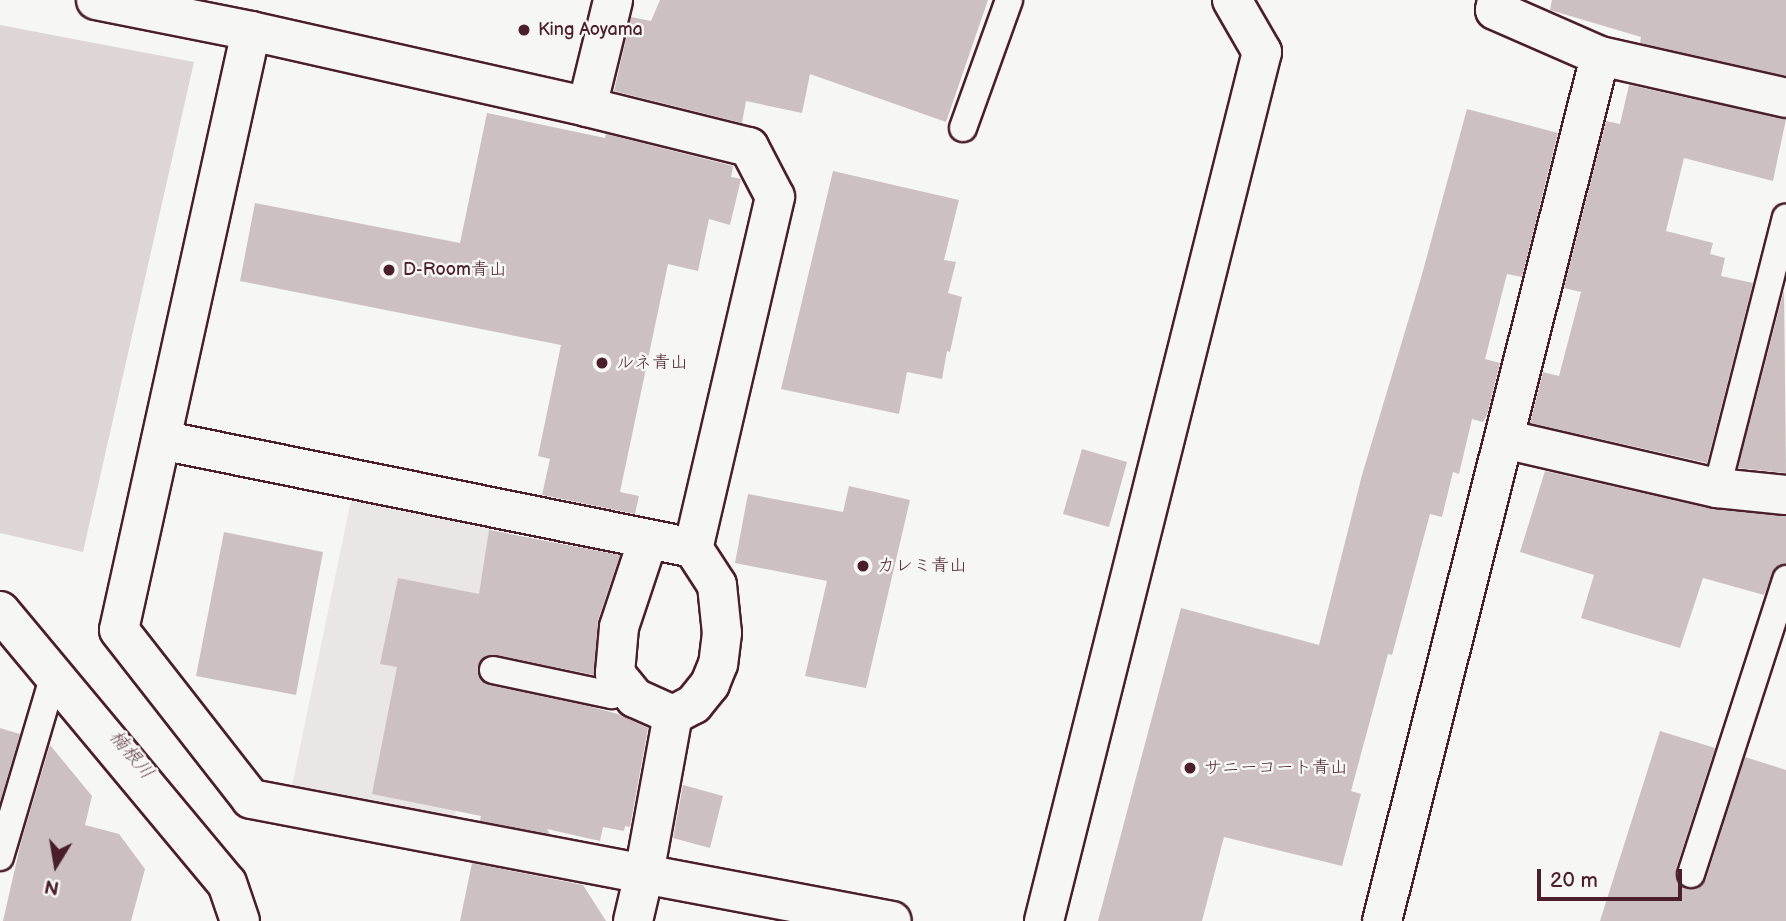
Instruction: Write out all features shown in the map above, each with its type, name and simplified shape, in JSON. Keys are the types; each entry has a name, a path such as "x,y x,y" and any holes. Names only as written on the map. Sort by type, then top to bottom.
{"street":[{"path":"96,0 251,31 587,107 749,147 775,197 693,548 717,585 722,633 718,664 710,684 694,704 673,715 650,706 625,689 615,673 615,651 631,584 648,540"},
{"path":"587,107 613,0"},
{"path":"1044,921 1262,52 1232,0"},
{"path":"1497,0 1495,10 1600,56 1786,98"},
{"path":"251,31 119,629 251,799 643,874 822,914 892,921"},
{"path":"1382,921 1600,56"},
{"path":"1504,439 1717,488 1786,495"},
{"path":"161,440 693,548"},
{"path":"0,611 227,883 240,921"},
{"path":"633,921 673,715"}],"lane":[{"path":"963,128 1009,0"},
{"path":"1717,488 1786,218"},
{"path":"1691,874 1786,579"},
{"path":"493,670 612,695 625,689"},
{"path":"0,857 54,675"}],"shaded area":[{"path":"0,25 194,62 83,552 0,533"},
{"path":"351,500 514,534 454,820 292,786"}],"building":[{"path":"660,0 988,0 946,122 810,74 802,113 746,101 742,123 614,91 631,17 651,21"},
{"path":"1552,0 1786,0 1786,76 1640,43 1641,37 1550,10"},
{"path":"1629,85 1786,119 1773,181 1684,158 1666,231 1713,243 1710,254 1725,258 1721,276 1753,283 1707,463 1530,423 1543,372 1559,376 1581,292 1564,288 1606,121 1620,124"},
{"path":"1467,109 1558,133 1522,277 1507,274 1485,359 1500,363 1487,415 1483,422 1472,419 1459,474 1453,472 1442,517 1430,514 1392,655 1388,654 1351,791 1361,794 1342,866 1224,837 1202,921 1098,921 1181,608 1319,645 1362,475 1421,278"},
{"path":"487,113 605,138 606,134 733,166 731,177 741,179 730,225 709,219 698,271 668,264 620,492 639,496 635,514 542,495 550,459 538,456 561,345 240,281 255,203 460,243"},
{"path":"833,171 959,200 944,260 956,262 948,293 962,297 950,352 947,351 942,379 907,372 899,414 781,389"},
{"path":"1784,290 1786,473 1738,468"},
{"path":"1082,449 1127,462 1109,527 1063,514"},
{"path":"1545,471 1712,509 1786,516 1786,564 1775,568 1764,595 1703,578 1680,648 1581,618 1594,575 1520,552"},
{"path":"849,486 910,500 866,688 805,676 827,581 735,563 748,494 843,512"},
{"path":"489,530 620,555 598,620 594,675 496,655 482,659 478,667 478,676 489,685 618,714 648,728 630,827 625,826 624,831 603,827 600,841 547,829 550,834 480,821 481,816 372,794 397,667 380,664 398,578 479,594"},
{"path":"224,532 323,552 296,695 196,676"},
{"path":"0,728 20,734 0,802"},
{"path":"1660,731 1715,748 1676,869 1679,884 1687,889 1701,886 1706,879 1745,757 1786,770 1786,921 1600,921"},
{"path":"50,745 92,796 85,825 119,834 145,869 131,921 3,921 21,842"},
{"path":"683,785 723,796 710,848 673,838"},
{"path":"472,863 583,885 606,921 460,921"}],"place":[{"name":"King Aoyama","path":"524,30"},
{"name":"D-Room青山","path":"389,270"},
{"name":"ルネ青山","path":"602,363"},
{"name":"カレミ青山","path":"863,566"},
{"name":"サニーコート青山","path":"1190,768"}],"water label":[{"name":"楠根川","path":"131,755"}]}
